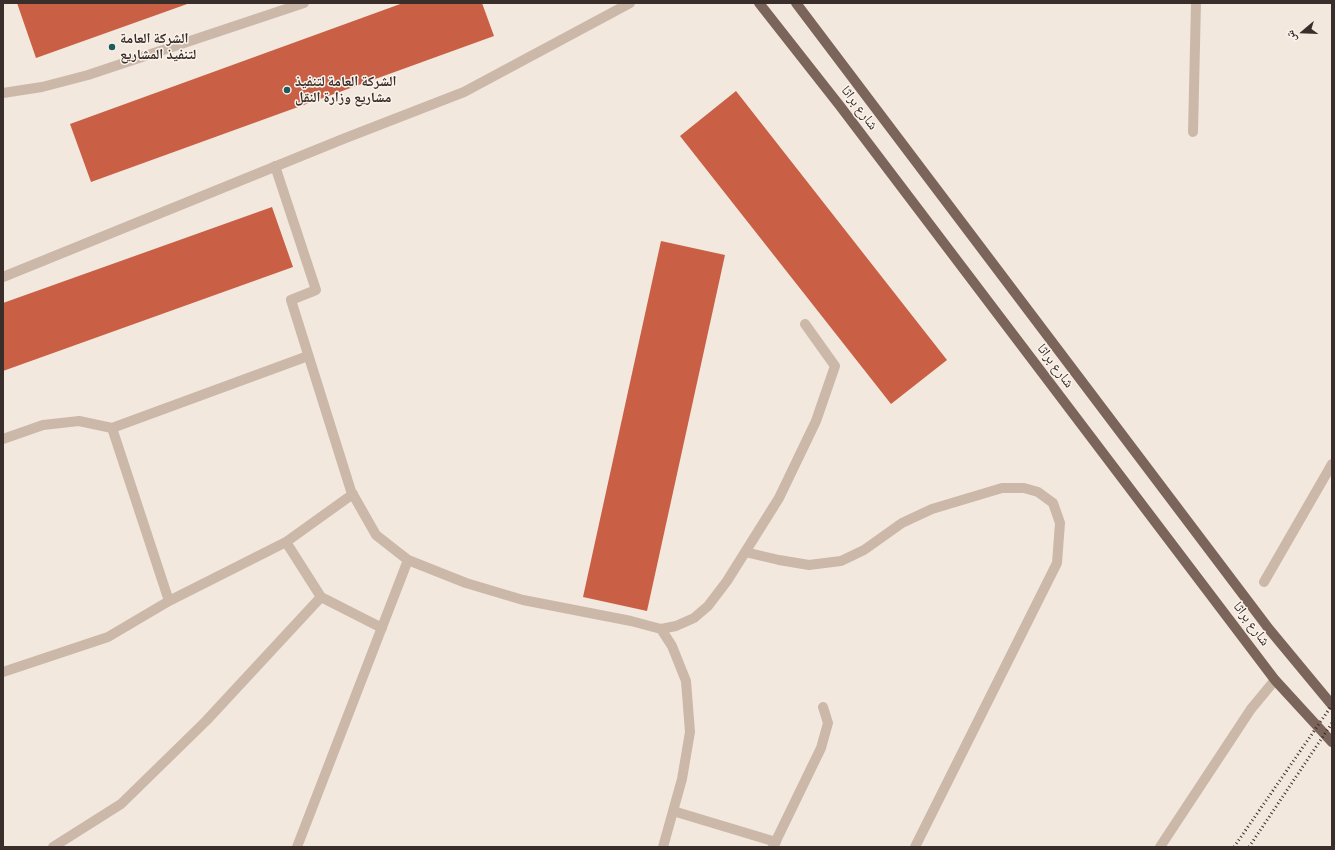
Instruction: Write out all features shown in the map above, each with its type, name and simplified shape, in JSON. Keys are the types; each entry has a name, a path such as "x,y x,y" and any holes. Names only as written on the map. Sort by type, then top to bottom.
{"main road":[{"name":"شارع براثا","path":"759,3 845,112 1275,680 1332,742"},
{"name":"شارع براثا","path":"796,3 1269,629 1332,705"}],"street":[{"path":"3,93 42,87 88,75 304,3"},
{"path":"3,277 275,166 464,92 630,3"},
{"path":"1193,132 1196,3"},
{"path":"275,166 316,290 291,300 353,494 376,535 408,560 466,583 523,600 630,621 661,629 676,626 694,618 703,610 727,580 779,498 816,421 836,366 804,324"},
{"path":"3,439 43,425 79,421 112,428 308,356"},
{"path":"112,428 169,601"},
{"path":"1264,582 1332,464"},
{"path":"745,552 809,565 840,561 864,550 902,523 926,512 1002,488 1024,488 1038,492 1052,503 1060,523 1057,563 914,847"},
{"path":"3,672 108,637 169,601 286,542 353,494"},
{"path":"286,542 321,598 382,628"},
{"path":"297,847 408,560"},
{"path":"53,847 121,804 206,721 321,598"},
{"path":"661,629 672,646 686,681 690,732 682,779 663,847"},
{"path":"1160,847 1251,709 1275,680"},
{"path":"673,811 775,844 821,748 828,723 823,707"}],"building":[{"path":"17,3 190,3 36,58"},
{"path":"403,3 482,3 494,36 91,182 70,124"},
{"path":"736,91 947,360 891,404 680,136"},
{"path":"272,207 293,267 3,371 3,303"},
{"path":"661,241 725,255 647,611 583,597"}],"railway":[{"path":"1234,847 1332,705"},
{"path":"1249,847 1332,723"}],"place":[{"name":"الشركة العامة لتنفيذ المشاريع","path":"112,47"},
{"name":"الشركة العامة لتنفيذ مشاريع وزارة النقل","path":"287,90"}]}
